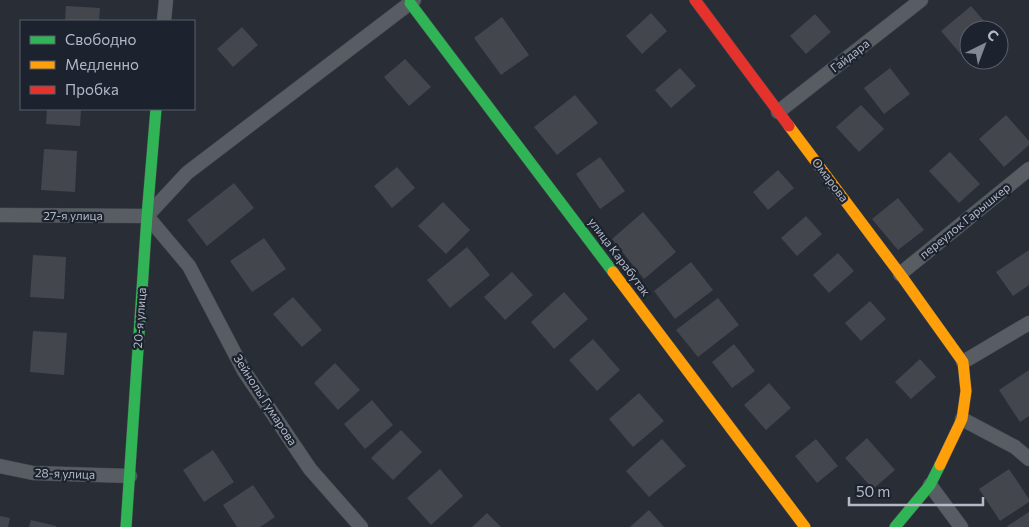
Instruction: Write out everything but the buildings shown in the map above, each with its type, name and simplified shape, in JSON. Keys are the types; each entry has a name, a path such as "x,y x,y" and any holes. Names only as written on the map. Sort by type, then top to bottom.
{"street":[{"path":"164,20 166,0"},
{"name":"Омарова","path":"695,0 900,274 963,362"},
{"name":"Гайдара","path":"778,112 922,0"},
{"path":"147,216 187,173 412,1"},
{"name":"улица Карабутак","path":"412,1 805,527"},
{"name":"20-я улица","path":"126,527 156,110"},
{"name":"переулок Гарышкер","path":"900,274 1029,169"},
{"name":"27-я улица","path":"0,215 147,216"},
{"name":"Зейнолы Гумарова","path":"147,216 189,266 244,371 310,469 361,527"},
{"path":"895,527 930,485 962,419 966,391 963,362 1029,323"},
{"path":"962,419 1015,447 1029,459"},
{"name":"28-я улица","path":"0,466 33,473 130,476"},
{"path":"930,485 961,527"}],"traffic: fast":[{"path":"410,3 613,272"},
{"path":"126,527 156,110"},
{"path":"895,527 930,485 940,465"}],"traffic: slow":[{"path":"789,126 900,274 963,362 966,391 962,419 940,465"},
{"path":"613,272 805,527"}],"traffic: jam":[{"path":"695,0 789,126"}]}
